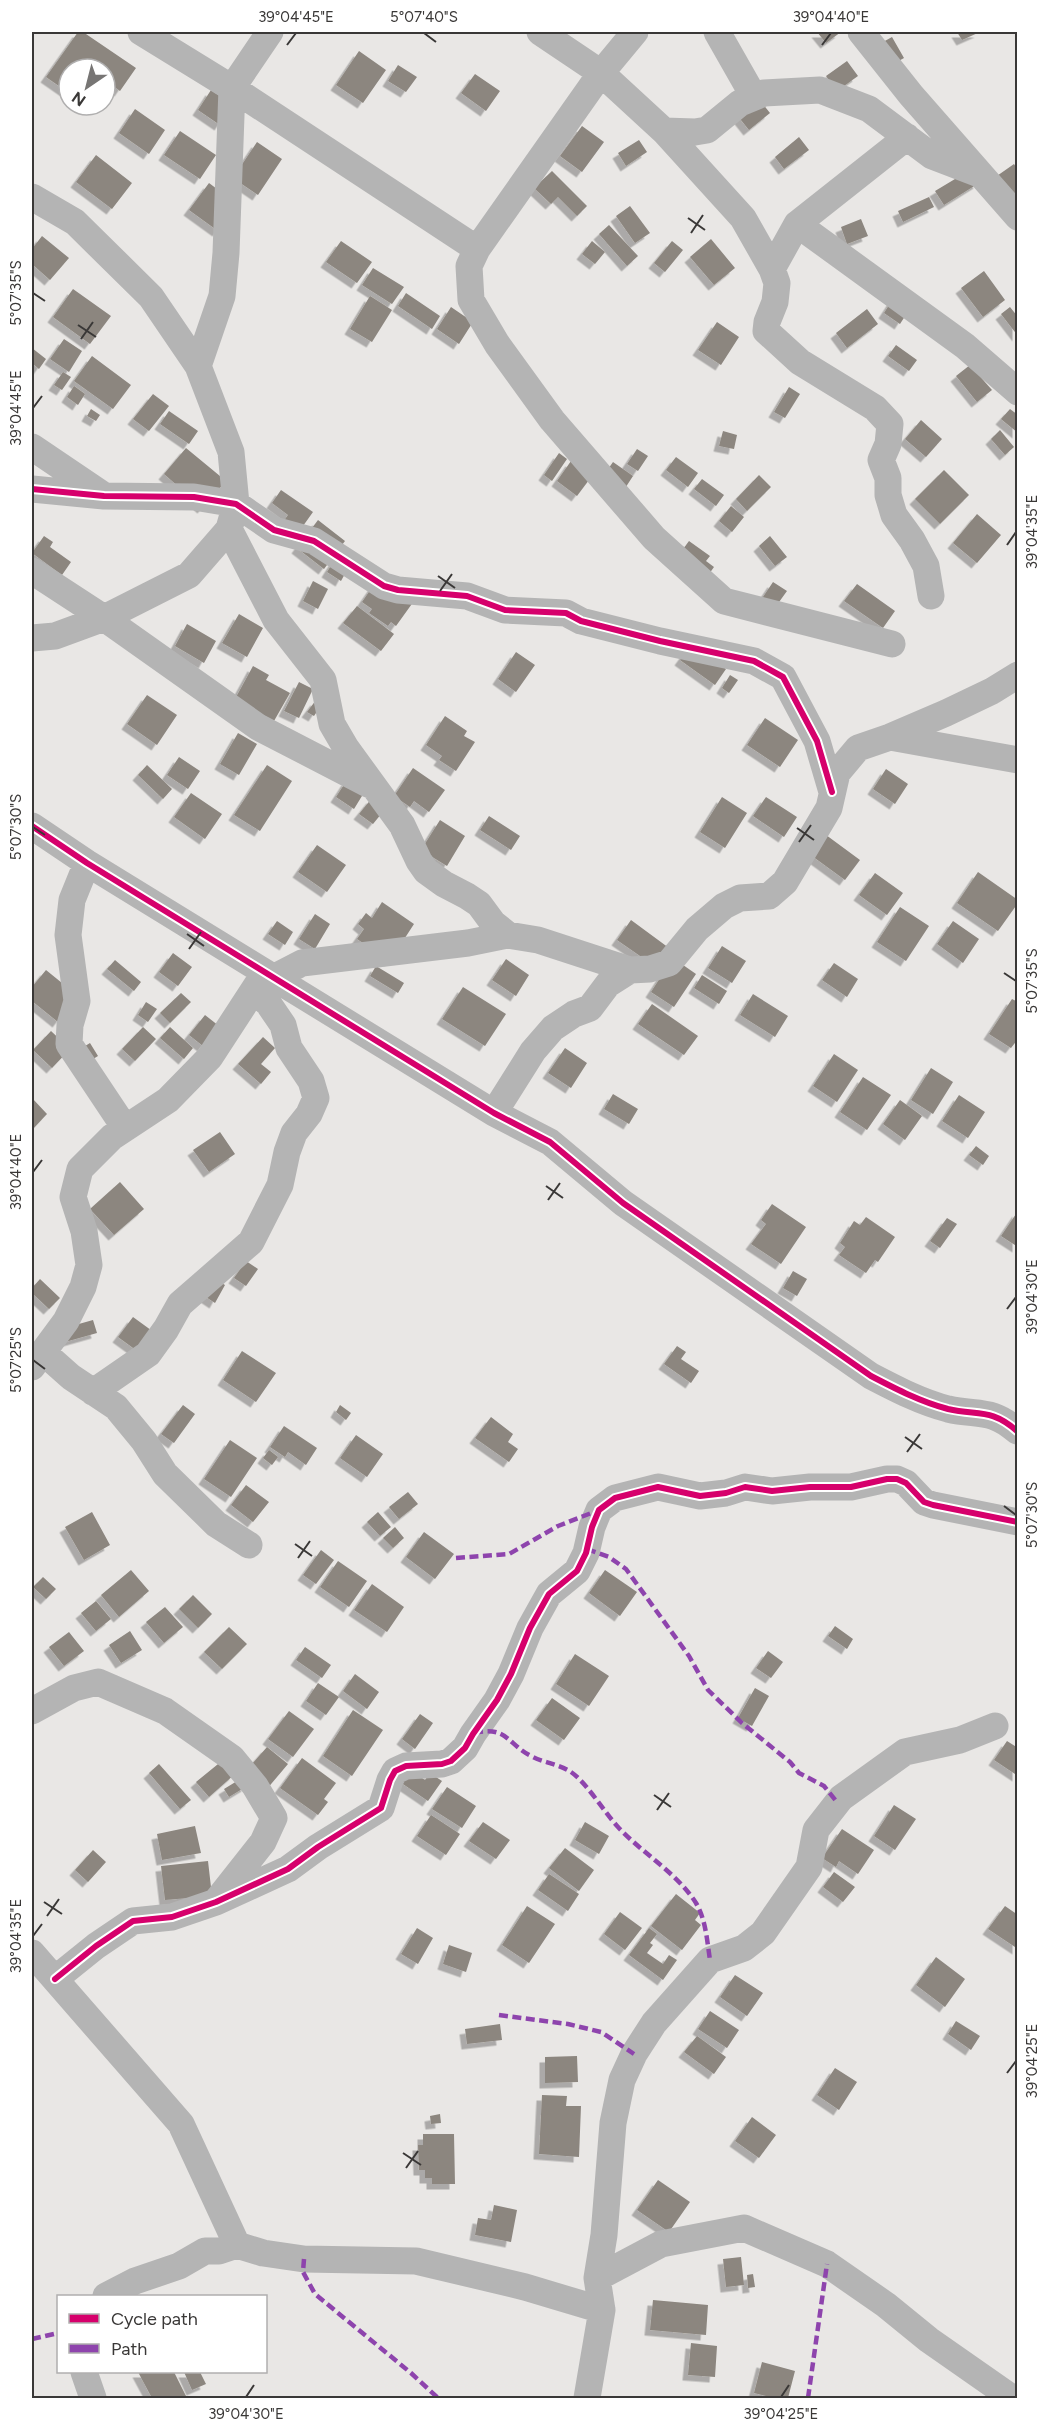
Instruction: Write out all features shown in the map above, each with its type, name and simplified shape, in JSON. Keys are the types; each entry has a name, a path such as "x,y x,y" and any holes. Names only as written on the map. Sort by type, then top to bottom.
{"street":[{"path":"141,32 232,88 477,249"},
{"path":"198,366 222,296 227,242 232,88 270,32"},
{"path":"540,32 601,73 664,131 743,218 772,269 777,283 775,302 766,331 800,362 875,408 890,424 888,444 881,460 888,478 888,495 894,515 912,540 926,566 931,596"},
{"path":"635,32 601,73 477,249 470,266 471,300 497,344 552,420 654,538 724,601 892,644"},
{"path":"717,32 754,97"},
{"path":"861,32 911,95 1017,217"},
{"path":"664,131 707,130 740,103 764,93 820,90 869,109 932,156 979,174"},
{"path":"772,269 797,224 907,137"},
{"path":"32,197 75,222 151,297 198,366 231,453 233,516 276,620 323,680 332,724 372,785 402,825 418,861 426,871 479,904 493,923 508,935"},
{"path":"797,224 965,346 1017,392"},
{"path":"32,447 104,496"},
{"path":"32,489 104,496 194,497 233,516 314,541 384,586 398,590 467,596 504,610 566,613 581,621 754,661 783,676 817,741 832,792"},
{"path":"32,638 55,636 104,618 189,575 233,516"},
{"path":"32,572 104,618 258,727 372,785"},
{"path":"249,1545 216,1524 165,1474 144,1441 116,1407 71,1377 38,1360 66,1321 83,1287 89,1265 84,1231 73,1197 80,1169 112,1137 168,1100 210,1057 264,980 302,963 468,943 508,935 538,940 630,970 650,969 669,963 697,929 724,906 740,898 770,896 785,882 829,808 837,773 858,748 890,737 983,695 1017,675"},
{"path":"890,737 1017,760"},
{"path":"32,826 264,980 376,1039 494,1113 549,1142 623,1203 871,1376 908,1396 949,1409 990,1414 1004,1420 1017,1431 1017,1438"},
{"path":"87,863 72,900 68,935 77,1001 70,1025 69,1044 125,1128"},
{"path":"494,1113 533,1051 553,1028 574,1014 590,1008 608,984 630,970"},
{"path":"93,1392 147,1354 166,1329 180,1304 250,1242 280,1185 287,1152 294,1133 309,1114 316,1098 311,1081 289,1048 283,1024 268,1003 264,980"},
{"path":"55,1979 96,1946 134,1921 172,1917 216,1902 288,1869 318,1847 381,1808 395,1771 406,1766 442,1764 451,1761 465,1748 497,1700 511,1674 530,1628 549,1594 577,1571 586,1553 599,1510 615,1498 658,1487 700,1496 726,1493 745,1487 771,1491 810,1487 851,1487 897,1479 906,1483 924,1502 1017,1522"},
{"path":"32,1712 74,1688 98,1682 165,1711 232,1758 255,1786 274,1818 263,1842 216,1902"},
{"path":"587,2398 602,2310 597,2278 604,2235 613,2123 622,2080 634,2054 654,2023 710,1960 744,1948 763,1933 809,1867 816,1830 841,1798 905,1752 960,1740 995,1726"},
{"path":"32,1953 181,2124 237,2245"},
{"path":"597,2278 661,2244 744,2228 827,2264 1012,2398"},
{"path":"108,2295 135,2282 179,2266 205,2251 219,2251 237,2245 263,2253 304,2259 416,2261 525,2287 602,2310"},
{"path":"84,2373 93,2398"}],"building":[{"path":"78,32 83,32 136,68 120,91 117,89 117,57 60,57"},
{"path":"817,32 841,32 826,43"},
{"path":"957,32 980,32 962,40"},
{"path":"892,37 904,58 886,68 874,47"},
{"path":"359,51 386,70 363,103 336,85"},
{"path":"847,61 858,76 837,91 826,76"},
{"path":"57,62 57,85 46,77"},
{"path":"398,65 417,77 406,92 388,81"},
{"path":"475,74 500,91 486,111 461,93"},
{"path":"211,90 233,105 220,125 198,110"},
{"path":"758,98 770,113 749,130 737,115"},
{"path":"135,109 165,130 149,154 119,133"},
{"path":"582,126 604,142 582,172 560,156"},
{"path":"180,131 216,155 200,179 164,155"},
{"path":"799,137 809,150 784,169 775,157"},
{"path":"639,140 647,152 626,166 618,153"},
{"path":"257,142 282,159 258,195 233,178"},
{"path":"96,155 132,183 112,209 76,182"},
{"path":"1014,164 1018,170 1018,206 994,178"},
{"path":"970,170 979,183 944,205 935,191"},
{"path":"552,171 587,206 577,216 558,197 551,204 534,188"},
{"path":"209,183 237,204 218,231 189,210"},
{"path":"929,197 934,207 903,222 898,211"},
{"path":"630,206 650,233 635,243 616,216"},
{"path":"861,219 868,236 847,244 841,227"},
{"path":"609,225 638,256 627,266 599,234"},
{"path":"42,236 69,258 50,280 32,264 32,249"},
{"path":"711,239 735,268 714,285 690,257"},
{"path":"341,241 372,262 357,283 326,262"},
{"path":"592,241 605,252 595,264 582,254"},
{"path":"672,241 683,250 665,272 654,263"},
{"path":"373,268 404,287 392,304 362,285"},
{"path":"984,271 1005,300 983,317 961,288"},
{"path":"73,289 111,316 90,344 53,317"},
{"path":"406,293 440,316 432,329 398,306"},
{"path":"370,296 392,310 372,342 350,329"},
{"path":"893,299 909,310 900,324 884,313"},
{"path":"451,307 473,322 459,344 437,329"},
{"path":"1010,307 1018,317 1018,336 1001,314"},
{"path":"867,309 878,324 847,348 836,333"},
{"path":"717,322 739,337 721,365 698,350"},
{"path":"64,339 82,351 69,372 50,359"},
{"path":"896,345 917,360 909,371 888,356"},
{"path":"32,348 46,359 39,369 32,363"},
{"path":"92,356 131,385 113,409 74,381"},
{"path":"970,365 992,390 977,402 956,376"},
{"path":"63,372 71,377 62,390 54,385"},
{"path":"74,386 85,394 78,405 67,397"},
{"path":"789,387 800,394 785,418 774,412"},
{"path":"153,394 169,406 149,431 133,419"},
{"path":"91,409 100,415 96,421 87,416"},
{"path":"1010,409 1018,415 1018,433 1001,419"},
{"path":"169,411 198,431 189,444 160,424"},
{"path":"921,420 942,439 926,457 905,439"},
{"path":"1000,430 1014,447 1005,455 991,439"},
{"path":"723,431 737,435 734,449 719,446"},
{"path":"186,448 226,481 203,508 164,474"},
{"path":"637,449 648,456 638,471 627,464"},
{"path":"559,453 567,459 552,481 544,475"},
{"path":"676,457 698,473 688,487 666,470"},
{"path":"571,461 592,476 577,496 557,481"},
{"path":"613,462 633,476 620,496 599,482"},
{"path":"944,470 969,495 940,524 915,499"},
{"path":"759,475 771,487 747,511 736,499"},
{"path":"702,479 724,495 716,506 694,489"},
{"path":"281,490 313,512 298,533 283,522 288,515 272,503"},
{"path":"731,506 744,517 732,532 719,521"},
{"path":"977,514 1001,535 977,563 953,543"},
{"path":"318,520 345,541 324,569 297,548"},
{"path":"44,536 53,542 50,547 71,562 62,575 32,553"},
{"path":"770,536 787,557 775,566 759,546"},
{"path":"689,541 710,556 706,561 714,567 704,581 675,560"},
{"path":"339,553 352,561 341,581 327,572"},
{"path":"380,576 414,601 396,626 391,622 388,626 369,613 372,609 362,602"},
{"path":"313,581 328,589 318,609 303,601"},
{"path":"773,582 787,591 774,609 761,600"},
{"path":"857,584 895,611 883,628 844,601"},
{"path":"357,606 394,634 381,651 343,623"},
{"path":"239,614 263,628 247,657 222,643"},
{"path":"187,624 216,641 204,663 175,646"},
{"path":"691,645 726,669 715,685 680,660"},
{"path":"516,652 535,665 516,692 498,679"},
{"path":"253,666 269,675 266,680 290,693 274,721 235,699"},
{"path":"730,675 738,680 729,693 722,688"},
{"path":"299,682 313,689 299,718 284,711"},
{"path":"147,695 177,715 157,745 127,724"},
{"path":"316,700 322,704 314,716 307,712"},
{"path":"445,716 467,731 464,736 475,742 456,771 439,760 442,756 426,745"},
{"path":"765,718 798,740 780,767 747,745"},
{"path":"238,733 257,744 239,775 220,764"},
{"path":"179,757 200,771 188,789 167,775"},
{"path":"147,765 172,789 163,799 138,775"},
{"path":"267,765 292,781 260,831 234,815"},
{"path":"413,768 445,790 429,812 414,801 410,807 394,796"},
{"path":"886,769 908,784 895,804 873,789"},
{"path":"347,780 365,791 354,809 336,797"},
{"path":"191,793 222,814 205,839 174,817"},
{"path":"722,797 747,813 725,848 700,832"},
{"path":"766,797 797,817 784,837 753,816"},
{"path":"372,798 386,808 373,824 359,814"},
{"path":"489,816 520,836 511,850 480,830"},
{"path":"440,820 465,836 447,866 421,850"},
{"path":"822,832 860,860 845,880 808,853"},
{"path":"317,845 346,865 327,892 298,872"},
{"path":"978,872 1018,900 998,931 957,903"},
{"path":"875,873 903,893 887,915 859,895"},
{"path":"382,902 414,924 390,961 357,939 364,929 358,924 366,913 372,918"},
{"path":"900,907 929,926 906,961 877,942"},
{"path":"315,914 330,924 315,949 299,939"},
{"path":"631,920 669,948 656,967 617,940"},
{"path":"277,921 293,932 285,945 268,934"},
{"path":"953,921 979,939 963,963 937,944"},
{"path":"722,946 746,961 732,983 708,968"},
{"path":"173,953 192,967 178,986 159,972"},
{"path":"673,958 696,974 674,1007 651,992"},
{"path":"506,959 529,975 516,996 492,980"},
{"path":"115,960 141,982 134,991 107,969"},
{"path":"834,963 858,979 847,997 822,980"},
{"path":"376,966 404,983 398,993 370,976"},
{"path":"46,970 78,996 58,1022 32,1001 32,987"},
{"path":"702,975 727,991 719,1004 694,988"},
{"path":"463,987 506,1014 485,1046 442,1019"},
{"path":"181,993 191,1002 170,1023 160,1013"},
{"path":"753,994 788,1016 775,1037 740,1015"},
{"path":"1012,999 1018,1002 1018,1039 1011,1048 989,1034"},
{"path":"146,1002 157,1009 148,1022 138,1015"},
{"path":"652,1004 698,1036 684,1055 638,1024"},
{"path":"205,1015 219,1026 203,1046 189,1035"},
{"path":"143,1027 156,1039 135,1061 122,1049"},
{"path":"170,1027 193,1048 184,1059 160,1038"},
{"path":"51,1031 70,1049 52,1068 33,1050"},
{"path":"263,1037 275,1048 261,1064 271,1072 261,1084 238,1064"},
{"path":"90,1043 98,1056 85,1064 77,1051"},
{"path":"565,1048 587,1063 571,1088 548,1073"},
{"path":"834,1054 858,1070 837,1102 813,1086"},
{"path":"931,1068 953,1082 933,1114 911,1100"},
{"path":"863,1077 891,1095 867,1130 840,1112"},
{"path":"613,1094 638,1109 629,1124 604,1109"},
{"path":"959,1095 985,1112 968,1138 942,1121"},
{"path":"32,1098 47,1114 32,1130"},
{"path":"900,1100 922,1116 905,1140 883,1124"},
{"path":"220,1132 235,1154 209,1172 193,1150"},
{"path":"976,1146 989,1156 983,1165 969,1155"},
{"path":"120,1182 144,1209 114,1235 90,1209"},
{"path":"772,1204 806,1227 781,1264 751,1244 766,1224 761,1220"},
{"path":"1018,1211 1018,1247 1001,1236"},
{"path":"866,1217 895,1237 878,1262 875,1260 866,1273 839,1255 845,1247 840,1243 854,1221 860,1225"},
{"path":"947,1218 957,1224 940,1248 930,1241"},
{"path":"246,1261 258,1269 246,1286 234,1278"},
{"path":"793,1271 807,1279 797,1296 783,1288"},
{"path":"213,1278 225,1285 215,1303 203,1295"},
{"path":"40,1279 60,1298 49,1309 32,1293 32,1288"},
{"path":"133,1317 155,1333 140,1353 118,1337"},
{"path":"93,1320 97,1333 65,1342 61,1329"},
{"path":"677,1346 686,1352 681,1359 699,1371 691,1383 664,1364"},
{"path":"242,1351 276,1373 256,1402 223,1380"},
{"path":"183,1405 195,1414 174,1443 161,1434"},
{"path":"340,1405 351,1413 346,1420 336,1412"},
{"path":"491,1417 513,1434 508,1442 518,1449 509,1462 475,1438"},
{"path":"284,1426 317,1448 306,1465 288,1452 285,1457 270,1447"},
{"path":"356,1435 383,1454 367,1477 340,1458"},
{"path":"230,1440 257,1458 231,1497 204,1479"},
{"path":"269,1450 278,1457 272,1465 263,1458"},
{"path":"246,1485 269,1502 253,1522 231,1505"},
{"path":"408,1492 418,1504 399,1519 389,1507"},
{"path":"92,1512 110,1545 84,1560 65,1527"},
{"path":"378,1512 391,1527 380,1536 367,1522"},
{"path":"395,1527 404,1538 393,1548 383,1538"},
{"path":"424,1532 454,1554 435,1579 406,1557"},
{"path":"321,1550 334,1560 316,1584 303,1575"},
{"path":"338,1561 367,1581 349,1607 320,1587"},
{"path":"131,1570 149,1591 119,1617 101,1595"},
{"path":"605,1570 637,1592 620,1616 589,1593"},
{"path":"43,1577 56,1589 46,1599 33,1587"},
{"path":"372,1584 404,1607 387,1632 354,1610"},
{"path":"193,1595 212,1614 198,1628 179,1609"},
{"path":"96,1601 111,1619 96,1631 81,1613"},
{"path":"165,1607 183,1627 164,1643 146,1622"},
{"path":"835,1626 853,1639 847,1649 828,1636"},
{"path":"229,1627 247,1644 222,1669 204,1652"},
{"path":"130,1631 142,1650 121,1663 109,1645"},
{"path":"69,1632 84,1651 64,1666 49,1647"},
{"path":"305,1647 331,1665 322,1678 296,1660"},
{"path":"768,1651 783,1662 771,1678 756,1668"},
{"path":"575,1654 609,1676 589,1706 556,1684"},
{"path":"355,1674 379,1692 367,1709 343,1691"},
{"path":"318,1683 339,1697 326,1715 306,1701"},
{"path":"755,1688 769,1696 752,1726 738,1718"},
{"path":"552,1698 580,1718 564,1740 536,1720"},
{"path":"353,1710 383,1730 352,1776 323,1756"},
{"path":"289,1711 314,1729 293,1757 268,1739"},
{"path":"420,1714 433,1723 415,1749 402,1739"},
{"path":"1007,1741 1018,1748 1018,1776 994,1760"},
{"path":"267,1747 288,1764 266,1790 245,1772"},
{"path":"302,1758 336,1783 324,1799 328,1802 318,1815 280,1788"},
{"path":"223,1760 235,1774 209,1797 196,1782"},
{"path":"159,1764 191,1800 180,1809 149,1773"},
{"path":"409,1769 425,1780 430,1773 442,1781 428,1801 400,1782"},
{"path":"242,1778 247,1786 229,1797 224,1789"},
{"path":"447,1787 476,1806 462,1828 432,1809"},
{"path":"894,1805 916,1819 895,1850 874,1836"},
{"path":"431,1815 460,1834 446,1855 417,1836"},
{"path":"483,1822 510,1840 496,1859 469,1841"},
{"path":"585,1822 609,1836 599,1854 575,1840"},
{"path":"195,1826 201,1853 162,1860 157,1834"},
{"path":"842,1829 874,1850 858,1874 839,1861 836,1867 822,1858"},
{"path":"565,1848 594,1870 579,1891 549,1868"},
{"path":"93,1850 106,1862 88,1882 75,1870"},
{"path":"208,1861 212,1896 165,1900 161,1866"},
{"path":"834,1872 855,1887 843,1902 823,1887"},
{"path":"549,1874 579,1894 568,1911 538,1890"},
{"path":"676,1894 700,1913 695,1920 701,1925 682,1950 651,1926"},
{"path":"527,1906 555,1924 529,1963 502,1945"},
{"path":"1005,1906 1018,1915 1018,1949 988,1929"},
{"path":"620,1912 642,1928 625,1950 604,1934"},
{"path":"417,1928 433,1938 418,1964 401,1954"},
{"path":"649,1928 657,1934 650,1943 653,1945 647,1953 663,1964 669,1955 677,1960 663,1980 629,1955"},
{"path":"449,1945 472,1953 466,1972 443,1964"},
{"path":"936,1957 965,1979 945,2007 916,1985"},
{"path":"735,1975 763,1993 747,2016 720,1997"},
{"path":"710,2011 739,2030 727,2048 698,2029"},
{"path":"956,2021 980,2036 971,2050 948,2034"},
{"path":"500,2024 502,2040 467,2044 465,2029"},
{"path":"697,2036 726,2057 714,2074 684,2052"},
{"path":"577,2056 578,2082 545,2083 545,2057"},
{"path":"835,2068 857,2082 839,2110 817,2095"},
{"path":"542,2095 567,2096 566,2106 581,2106 579,2157 539,2154"},
{"path":"440,2114 441,2123 431,2124 430,2116"},
{"path":"752,2117 776,2135 759,2158 735,2141"},
{"path":"423,2134 454,2134 455,2184 432,2184 432,2178 425,2178 425,2170 419,2170 418,2145 423,2145"},
{"path":"658,2180 690,2202 669,2232 637,2210"},
{"path":"494,2205 517,2210 511,2242 475,2235 478,2218 491,2220"},
{"path":"741,2257 744,2285 726,2287 723,2259"},
{"path":"753,2274 755,2287 748,2288 747,2275"},
{"path":"653,2300 708,2305 706,2335 650,2330"},
{"path":"691,2343 717,2346 715,2377 688,2375"},
{"path":"762,2362 795,2371 788,2398 774,2398 754,2393"},
{"path":"139,2373 174,2373 187,2398 152,2398"},
{"path":"184,2373 200,2373 206,2384 192,2390"}],"marked path":[{"path":"456,1558 509,1554 558,1526 599,1510"},
{"path":"587,1549 609,1557 626,1569 689,1656 708,1690 742,1723 790,1762 799,1773 824,1786 837,1802"},
{"path":"474,1733 485,1731 501,1734 524,1752 566,1769 577,1777 618,1827 669,1872 696,1903 704,1923 710,1960"},
{"path":"499,2015 568,2024 601,2032 634,2054"},
{"path":"304,2259 303,2272 315,2294 438,2398"},
{"path":"808,2398 827,2264"},
{"path":"32,2339 57,2333"}],"cycle path":[{"path":"32,489 104,496 194,497 236,504 274,530 314,541 384,586 398,590 467,596 505,610 566,613 581,621 754,661 783,677 817,741 832,792"},
{"path":"32,826 87,863 494,1113 550,1142 623,1203 871,1376 909,1395 938,1406 992,1416 1017,1431"},
{"path":"55,1979 96,1946 133,1921 172,1917 216,1902 288,1869 318,1847 381,1808 395,1771 406,1766 442,1764 451,1761 465,1748 497,1700 511,1674 530,1628 549,1594 577,1571 586,1553 599,1510 615,1498 658,1487 700,1496 726,1493 745,1487 772,1491 810,1487 851,1487 897,1479 906,1483 924,1502 1018,1522"}]}
